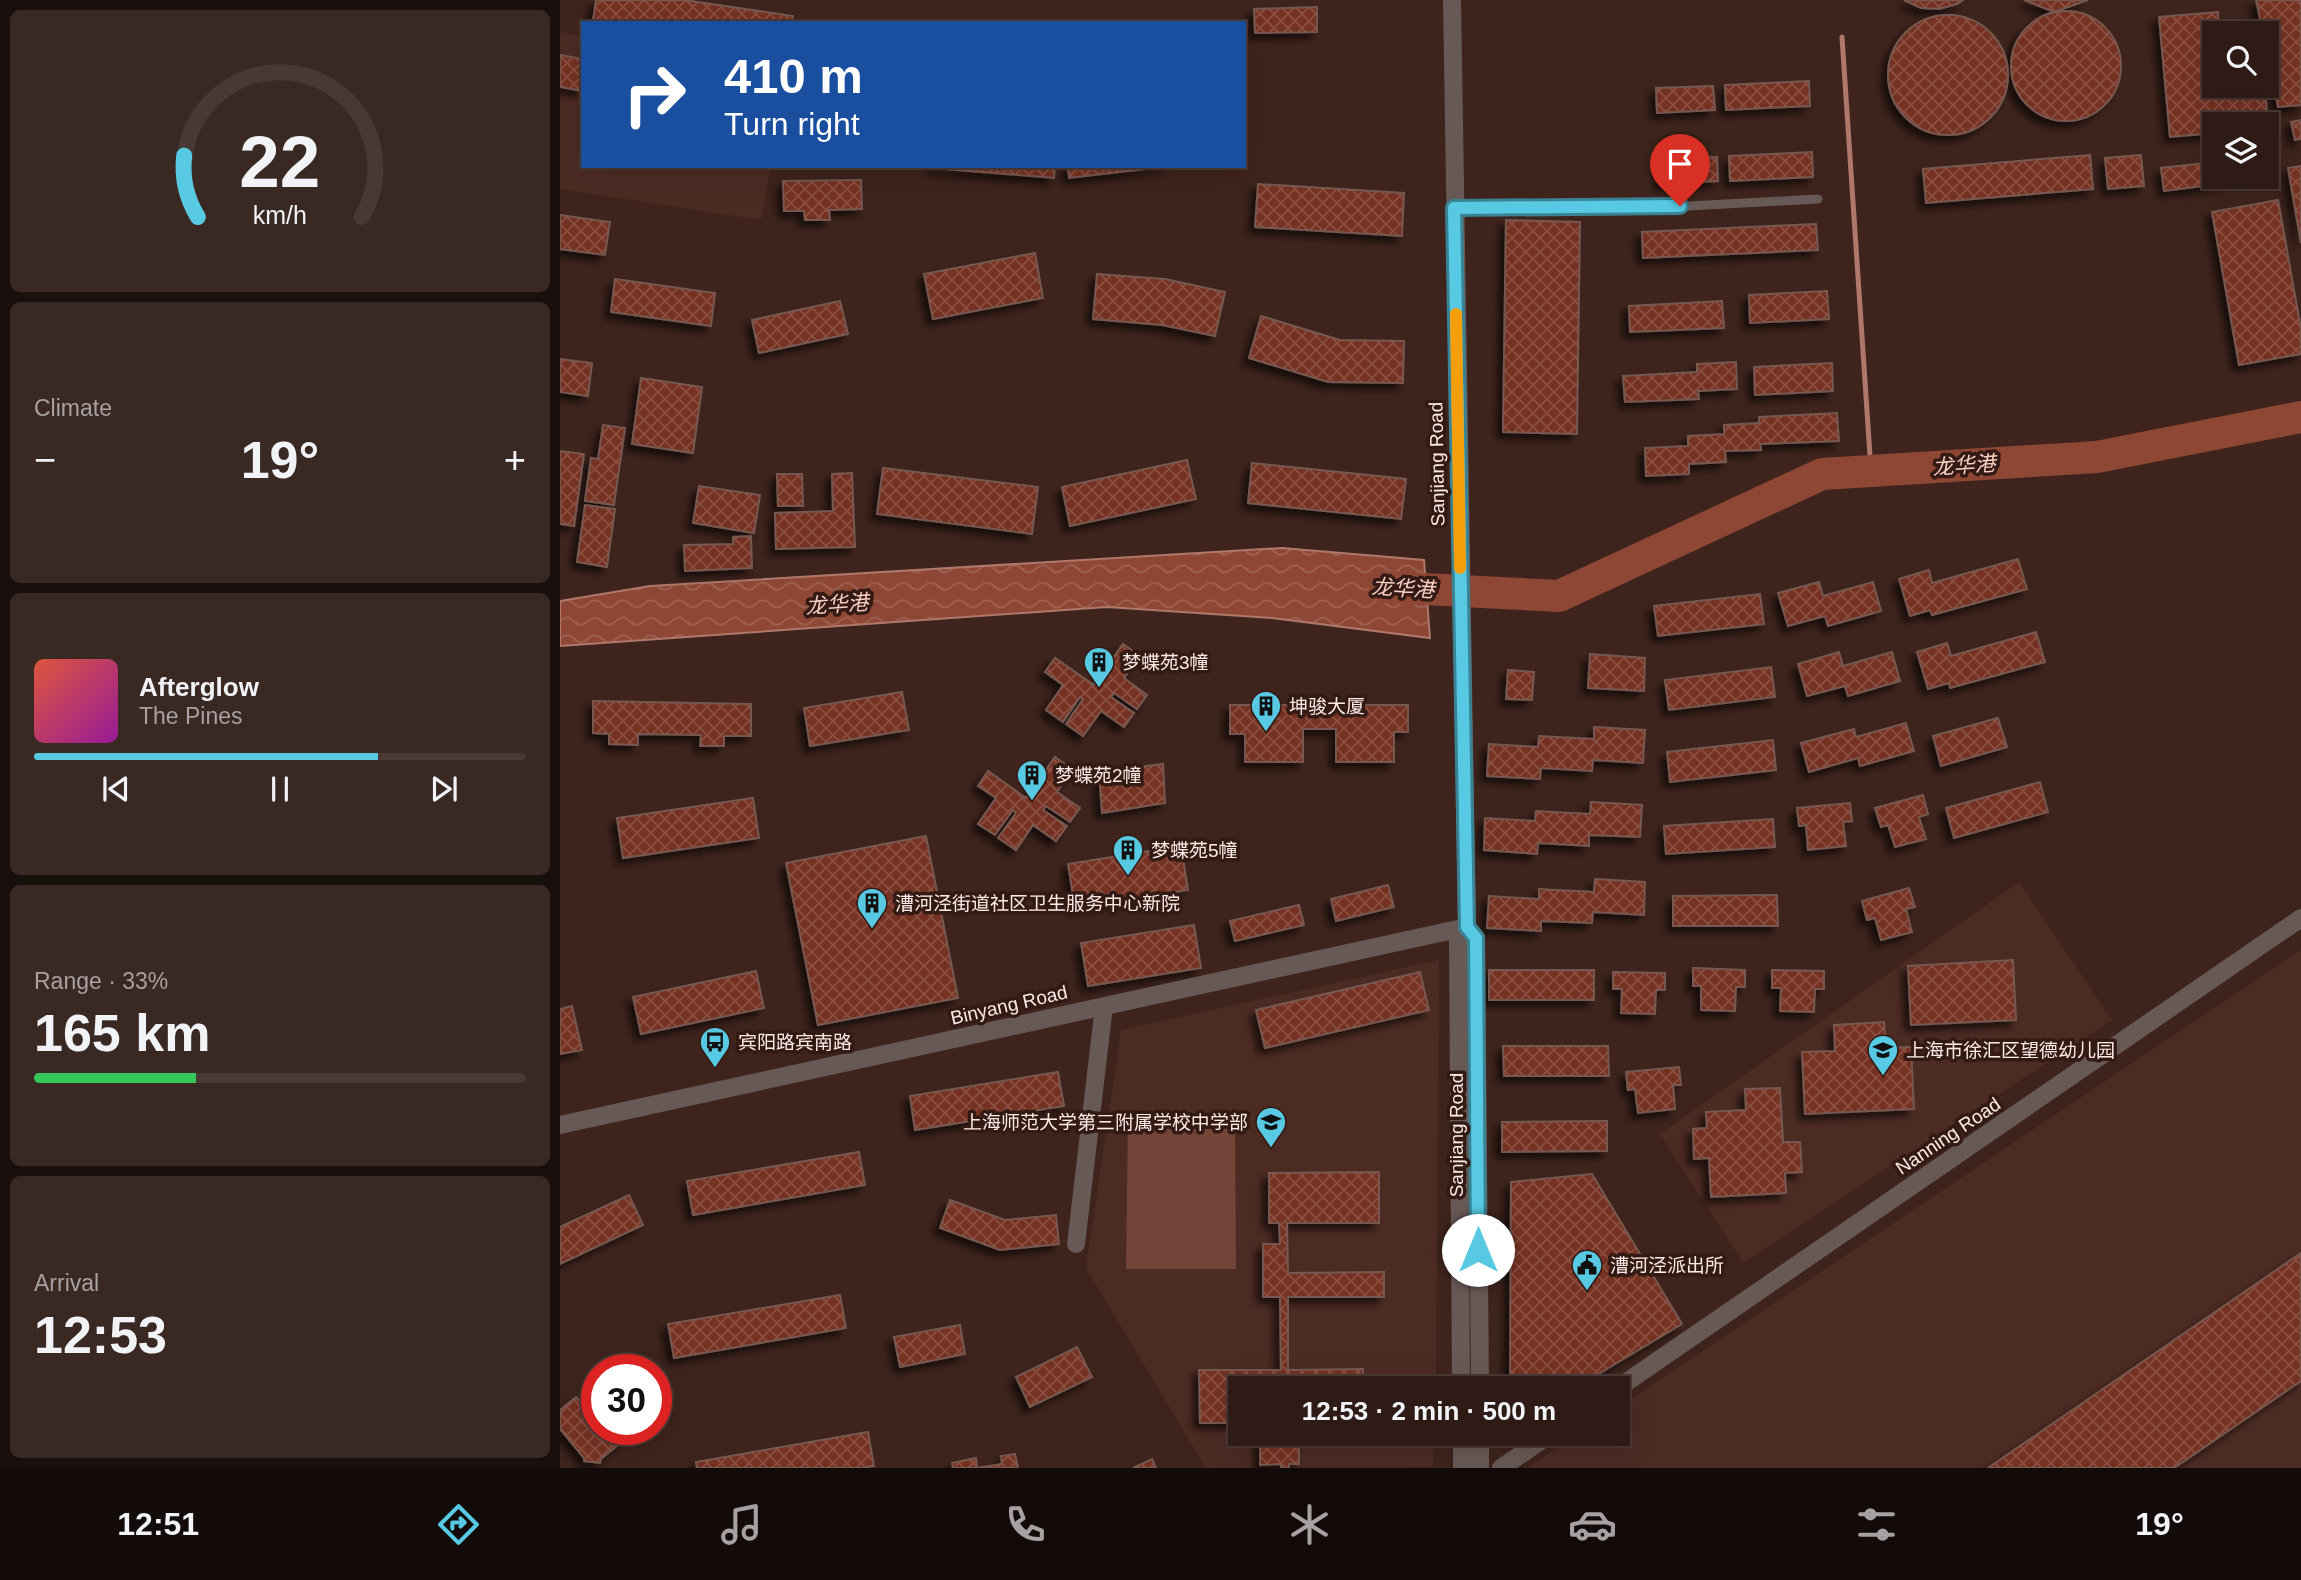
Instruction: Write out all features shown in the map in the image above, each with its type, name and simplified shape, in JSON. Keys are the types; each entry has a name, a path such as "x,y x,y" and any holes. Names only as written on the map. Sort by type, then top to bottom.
{"street":[{"name":"Sanjiang Road","path":"1451,0 1467,927 1458,941 1461,1376"},
{"name":"Nanning Road","path":"1630,1380 2301,918"},
{"name":"Sanjiang Road","path":"1467,927 1476,938 1480,1376"},
{"name":"Binyang Road","path":"560,1125 1467,927"},
{"path":"1076,1244 1104,1006"},
{"path":"1462,1446 1462,1468"},
{"path":"1480,1446 1480,1468"},
{"path":"1502,1468 1533,1446"}],"lane":[{"path":"1454,208 1652,208 1818,199"}],"shaded area":[{"path":"560,32 581,36 581,168 771,168 761,220 560,189"},
{"name":"上海市徐汇区望德幼儿园","path":"2019,882 2112,1020 1743,1263 1660,1134"},
{"path":"2301,950 2301,1468 1527,1468 1560,1446 1630,1446 1630,1400"},
{"name":"上海师范大学第三附属学校中学部","path":"1439,960 1436,1376 1228,1376 1228,1446 1434,1446 1433,1467 1206,1468 1086,1268 1121,1030"},
{"path":"1235,1114 1236,1269 1126,1269 1128,1117"}],"water":[{"path":"1282,548 1424,560 1430,638 1272,618 1107,607 560,646 560,601 650,586"}],"building":[{"path":"596,0 684,0 793,16 792,21 593,21"},
{"path":"1904,0 1963,0 1939,9 1921,8"},
{"path":"2024,0 2088,0 2054,12"},
{"path":"2256,0 2301,0 2301,105 2278,107 2279,21 2260,21"},
{"path":"1317,7 1317,32 1255,33 1254,9"},
{"path":"2066,11 2087,15 2105,27 2117,45 2121,66 2117,87 2105,105 2087,117 2066,121 2045,117 2027,105 2015,87 2011,66 2015,45 2027,27 2045,15"},
{"path":"2218,12 2218,21 2202,21 2202,98 2266,98 2267,112 2202,112 2202,134 2170,137 2159,17"},
{"path":"1948,15 1971,20 1990,33 2003,52 2008,75 2003,98 1990,117 1971,130 1948,135 1925,130 1906,117 1893,98 1888,75 1893,52 1906,33 1925,20"},
{"path":"560,55 581,59 581,91 560,87"},
{"path":"1809,81 1810,106 1726,110 1725,85"},
{"path":"1713,86 1715,110 1657,113 1656,88"},
{"path":"2301,120 2301,139 2295,140 2291,122"},
{"path":"1812,152 1813,177 1730,181 1729,156"},
{"path":"2090,155 2093,189 1926,203 1923,169"},
{"path":"2141,155 2144,186 2108,189 2105,158"},
{"path":"1717,157 1718,181 1661,184 1660,159"},
{"path":"2202,163 2202,186 2164,191 2161,168"},
{"path":"2301,166 2301,243 2288,168"},
{"path":"933,168 1055,168 1054,178"},
{"path":"1068,168 1154,168 1069,178"},
{"path":"861,180 862,209 829,210 830,220 805,220 804,211 784,211 783,181"},
{"path":"1258,184 1404,193 1402,236 1255,227"},
{"path":"2278,200 2301,329 2301,354 2239,365 2212,212"},
{"path":"560,215 610,222 605,255 560,249"},
{"path":"1506,220 1580,222 1577,434 1503,432"},
{"path":"1816,224 1818,250 1643,258 1642,232"},
{"path":"1035,253 1043,298 933,319 924,274"},
{"path":"1097,274 1165,279 1225,292 1215,336 1162,325 1093,319"},
{"path":"615,279 715,293 711,326 611,312"},
{"path":"1827,291 1829,319 1750,323 1749,295"},
{"path":"840,301 848,334 759,353 752,320"},
{"path":"1722,301 1724,328 1630,332 1629,306"},
{"path":"1261,316 1340,340 1404,341 1403,383 1328,382 1249,358"},
{"path":"560,359 592,363 588,396 560,392"},
{"path":"1736,362 1737,389 1698,391 1699,399 1625,402 1623,376 1697,372 1697,364"},
{"path":"1832,363 1833,391 1755,395 1754,367"},
{"path":"641,378 702,387 693,453 632,444"},
{"path":"1837,413 1839,441 1760,444 1761,450 1725,451 1726,462 1689,464 1689,474 1646,476 1645,448 1688,446 1688,436 1724,434 1724,425 1759,423 1759,417"},
{"path":"603,425 625,428 614,505 585,501 591,458 598,459"},
{"path":"560,451 584,454 574,526 560,524"},
{"path":"1187,460 1196,499 1070,526 1062,487"},
{"path":"1252,463 1406,479 1401,519 1248,503"},
{"path":"883,468 1038,487 1032,534 877,514"},
{"path":"852,473 855,547 776,549 775,513 833,511 832,474"},
{"path":"777,474 802,474 803,506 778,506"},
{"path":"699,486 760,495 754,533 693,523"},
{"path":"585,505 615,509 607,567 577,562"},
{"path":"751,536 752,568 685,571 684,545 733,544 733,537"},
{"path":"2018,559 2027,589 1932,615 1930,610 1910,616 1899,579 1929,570 1932,583"},
{"path":"1819,582 1823,596 1873,582 1881,611 1828,626 1825,616 1788,626 1778,593"},
{"path":"1760,594 1764,624 1658,636 1654,606"},
{"path":"2036,632 2045,662 1950,688 1949,683 1928,689 1917,652 1947,643 1951,656"},
{"name":"梦蝶苑3幢","path":"1123,644 1140,656 1124,678 1147,695 1137,709 1114,693 1111,697 1134,713 1124,727 1101,711 1083,736 1066,724 1083,699 1080,697 1063,722 1046,710 1063,685 1045,672 1055,658 1094,685"},
{"path":"1839,652 1843,666 1892,652 1900,681 1848,696 1845,686 1807,696 1798,664"},
{"path":"1590,654 1645,658 1644,691 1588,688"},
{"path":"1771,667 1775,697 1669,710 1665,680"},
{"path":"1508,670 1534,672 1532,700 1506,699"},
{"path":"902,692 909,730 810,746 804,708"},
{"path":"593,701 751,704 751,736 724,736 724,746 700,746 701,735 638,734 638,745 609,744 609,734 593,733"},
{"name":"坤骏大厦","path":"1230,705 1408,705 1408,732 1394,732 1394,762 1336,762 1336,729 1303,729 1303,762 1245,762 1245,734 1230,734"},
{"path":"1998,718 2007,747 1941,766 1933,736"},
{"path":"1906,723 1914,751 1860,766 1858,758 1809,772 1801,743 1854,729 1856,737"},
{"path":"1594,727 1645,730 1643,763 1593,760 1592,771 1541,768 1540,779 1487,776 1489,744 1538,747 1539,736 1594,739"},
{"path":"1773,740 1776,770 1670,782 1667,752"},
{"name":"梦蝶苑2幢","path":"1055,757 1072,769 1057,792 1080,808 1070,822 1046,806 1043,810 1067,826 1056,841 1033,825 1016,850 998,838 1016,813 1013,810 995,835 978,824 996,798 978,786 988,771 1026,798"},
{"path":"1163,764 1165,803 1102,813 1099,772"},
{"path":"2040,782 2048,812 1954,838 1946,808"},
{"path":"1923,795 1928,814 1919,817 1926,839 1895,847 1888,825 1881,827 1875,808"},
{"path":"753,798 759,838 623,858 617,818"},
{"path":"1591,802 1642,805 1640,837 1589,835 1589,846 1538,843 1537,854 1484,850 1485,818 1535,821 1536,811 1590,814"},
{"path":"1850,803 1852,821 1843,822 1846,846 1808,850 1806,825 1799,826 1797,808"},
{"path":"1773,819 1775,847 1666,854 1664,826"},
{"name":"漕河泾街道社区卫生服务中心新院","path":"926,836 958,998 818,1025 786,863"},
{"name":"梦蝶苑5幢","path":"1181,846 1188,890 1075,908 1068,864"},
{"path":"1595,879 1645,882 1644,915 1593,912 1592,923 1541,921 1541,931 1487,928 1489,896 1539,899 1539,889 1594,892"},
{"path":"1388,885 1394,907 1336,921 1331,899"},
{"path":"1909,888 1915,907 1906,909 1912,932 1881,940 1875,918 1867,920 1862,901"},
{"path":"1777,895 1778,926 1673,926 1673,896"},
{"path":"1299,905 1304,925 1235,941 1230,921"},
{"path":"1194,925 1201,968 1088,986 1081,943"},
{"path":"2013,960 2016,1020 1911,1025 1908,966"},
{"path":"1693,968 1745,970 1745,987 1736,987 1735,1011 1701,1010 1701,986 1693,986"},
{"path":"1489,970 1594,970 1594,1000 1489,1000"},
{"path":"1772,970 1824,971 1824,989 1815,989 1814,1012 1780,1011 1781,988 1772,988"},
{"path":"756,971 764,1008 641,1034 633,997"},
{"path":"1420,972 1429,1010 1265,1048 1256,1010"},
{"path":"1613,972 1665,973 1665,990 1656,990 1655,1014 1621,1013 1622,989 1613,989"},
{"path":"572,1006 582,1050 560,1054 560,1009"},
{"path":"1884,1022 1886,1048 1911,1047 1914,1109 1805,1114 1802,1052 1835,1051 1834,1025"},
{"path":"1503,1046 1608,1046 1609,1076 1504,1076"},
{"path":"1679,1067 1681,1085 1673,1085 1675,1109 1638,1113 1635,1089 1628,1090 1626,1072"},
{"path":"1058,1072 1064,1106 915,1130 910,1096"},
{"path":"1780,1088 1783,1142 1800,1142 1802,1172 1785,1173 1786,1193 1711,1197 1709,1158 1694,1159 1693,1129 1707,1128 1706,1112 1746,1110 1745,1089"},
{"path":"1607,1121 1607,1151 1502,1152 1502,1122"},
{"path":"859,1152 865,1185 693,1215 687,1181"},
{"path":"1379,1172 1379,1223 1287,1223 1288,1273 1384,1272 1384,1297 1288,1297 1288,1370 1363,1369 1363,1376 1228,1376 1228,1423 1200,1423 1199,1370 1281,1370 1280,1297 1263,1297 1263,1244 1280,1244 1279,1223 1269,1223 1269,1173"},
{"name":"漕河泾派出所","path":"1592,1174 1682,1324 1595,1376 1510,1376 1511,1182"},
{"path":"629,1195 643,1225 560,1264 560,1227"},
{"path":"950,1200 1005,1220 1056,1215 1059,1244 1000,1250 940,1228"},
{"path":"2301,1253 2301,1381 2174,1468 1988,1468"},
{"path":"840,1295 846,1328 674,1358 668,1324"},
{"path":"960,1325 965,1354 900,1367 894,1337"},
{"path":"1077,1347 1092,1377 1030,1407 1016,1377"},
{"path":"576,1397 581,1402 581,1445 618,1445 601,1459 600,1463 584,1461 560,1429 560,1410"},
{"path":"868,1432 874,1466 697,1468 696,1462"},
{"path":"1260,1446 1299,1446 1299,1464 1289,1464 1289,1468 1281,1468 1281,1464 1260,1465"},
{"path":"1015,1454 1018,1468 977,1468 1002,1464 1001,1456"},
{"path":"976,1458 977,1468 953,1468 952,1463"},
{"path":"1152,1459 1156,1468 1133,1468"}],"waterway":[{"path":"1842,37 1871,471"},
{"name":"龙华港","path":"1385,587 1559,596 1822,474 2097,457 2301,417"}],"slow traffic":[{"path":"1456,314 1460,568"}],"place":[{"name":"梦蝶苑3幢","path":"1099,689"},
{"name":"坤骏大厦","path":"1266,733"},
{"name":"梦蝶苑2幢","path":"1032,802"},
{"name":"梦蝶苑5幢","path":"1128,877"},
{"name":"漕河泾街道社区卫生服务中心新院","path":"872,930"},
{"name":"宾阳路宾南路","path":"715,1069"},
{"name":"上海市徐汇区望德幼儿园","path":"1883,1077"},
{"name":"上海师范大学第三附属学校中学部","path":"1271,1149"},
{"name":"漕河泾派出所","path":"1587,1292"}],"route":[{"path":"1478,1250 1476,938 1467,927 1454,208 1680,206"}]}
